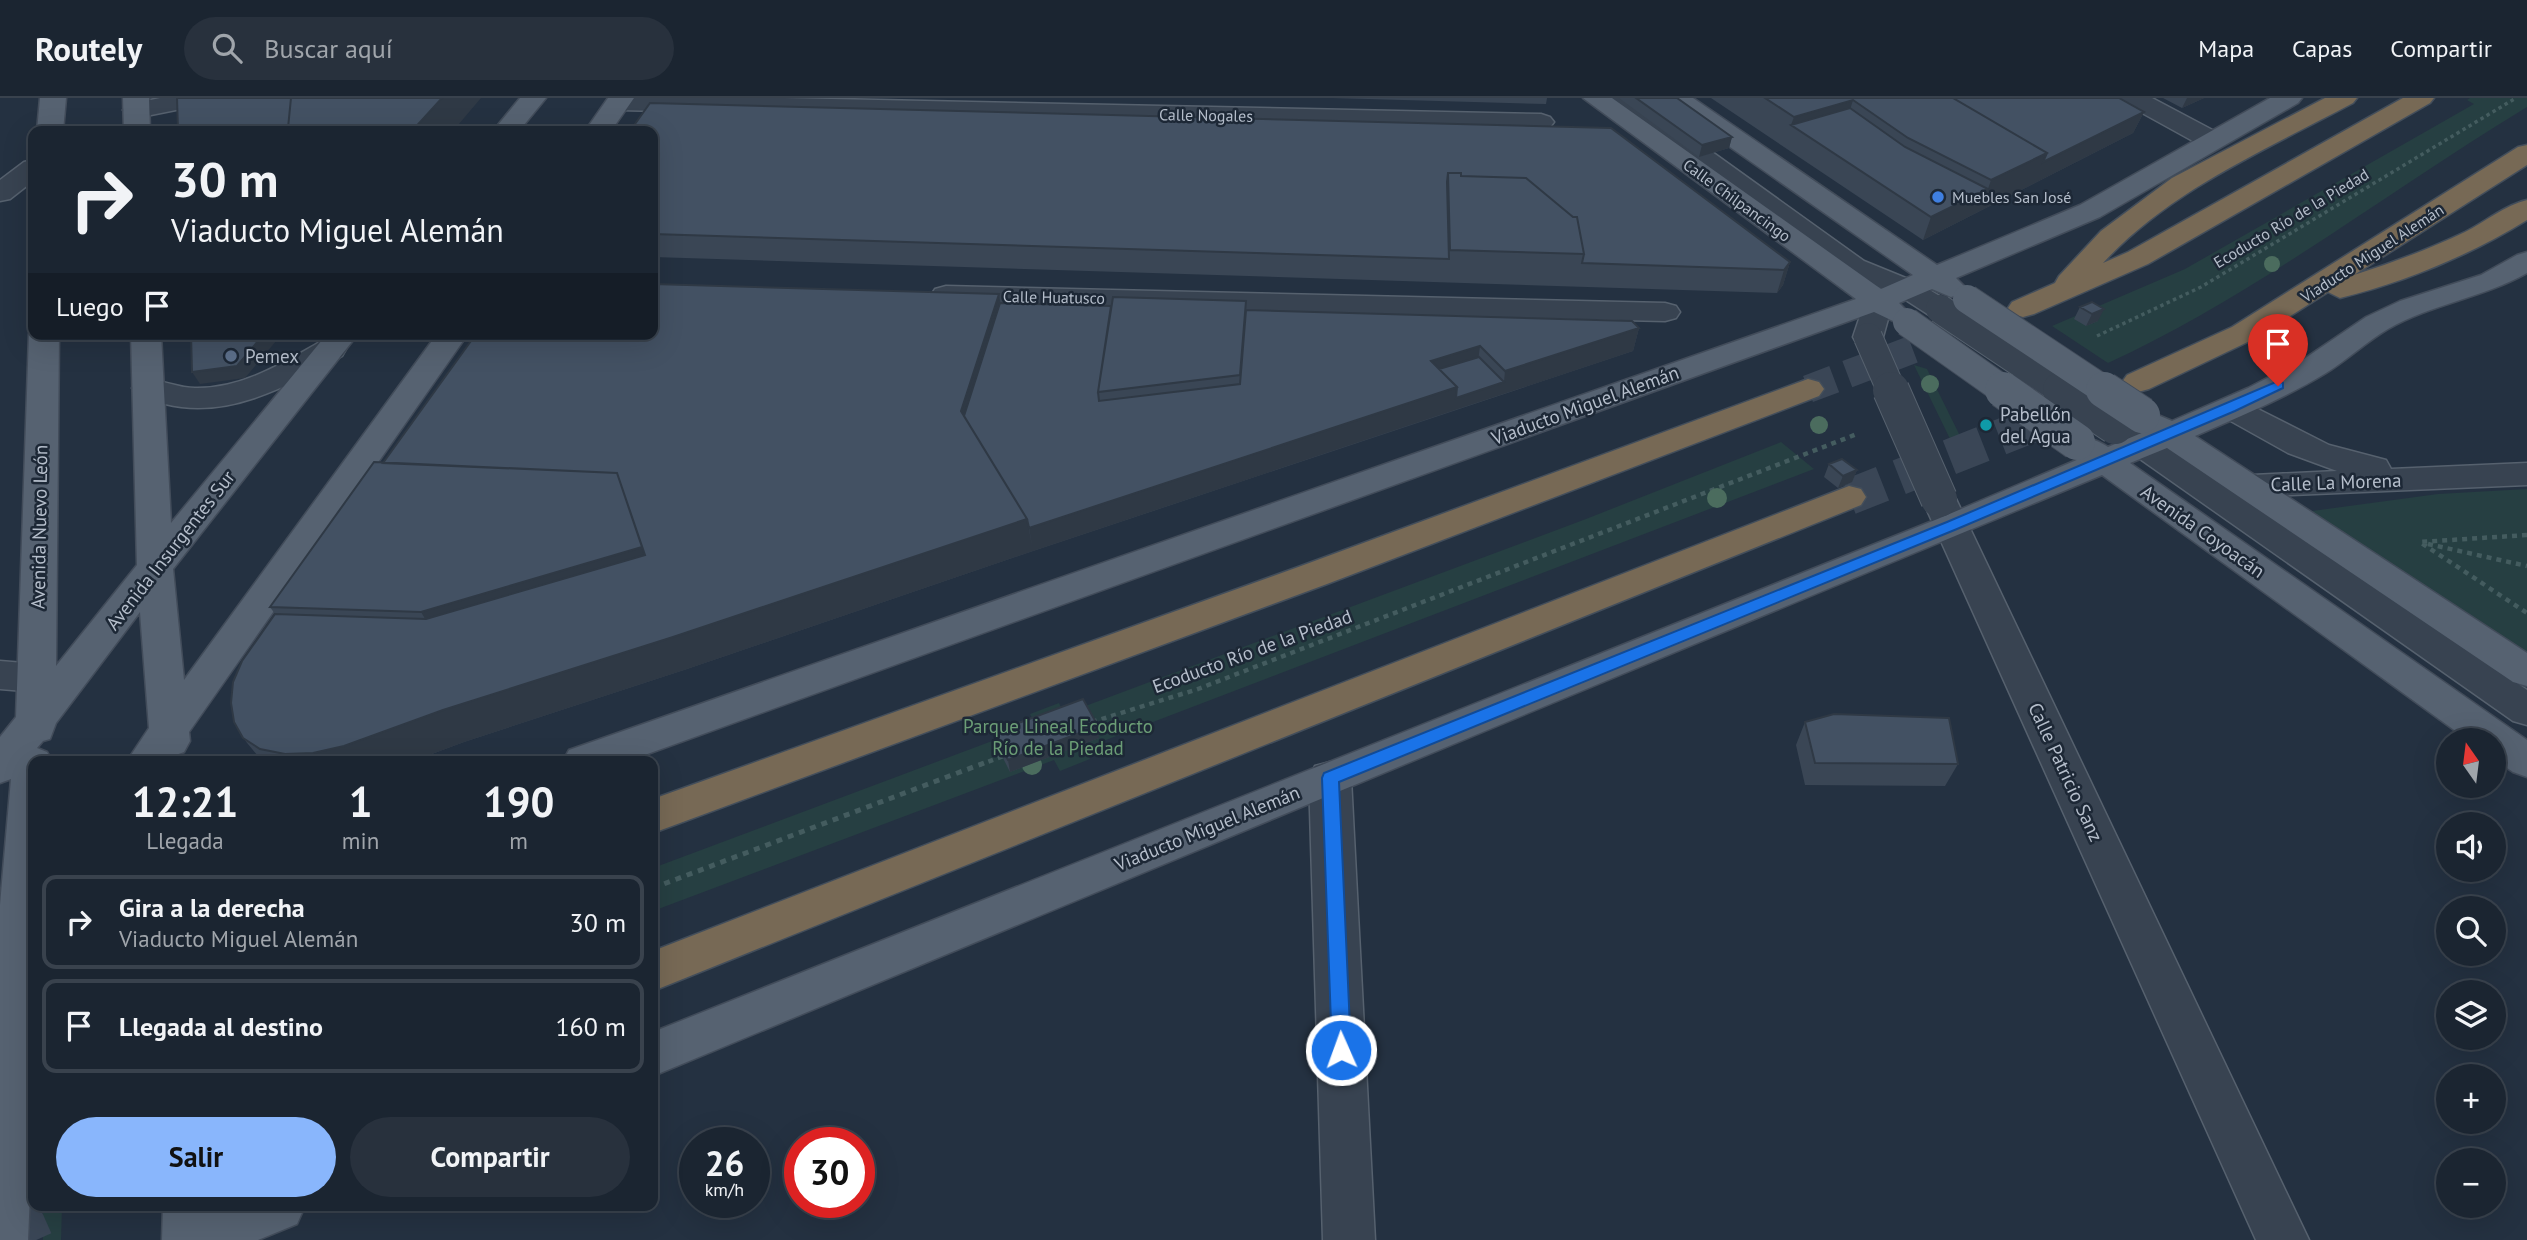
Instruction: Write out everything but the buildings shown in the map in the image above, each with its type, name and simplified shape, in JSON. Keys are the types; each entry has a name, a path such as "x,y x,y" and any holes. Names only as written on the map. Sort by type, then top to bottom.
{"highway":[{"path":"2058,294 2111,237 2182,184 2344,98"},
{"path":"2023,308 2138,258 2195,228 2421,98"},
{"name":"Viaducto Miguel Alemán","path":"2138,382 2243,333 2294,303 2527,153"},
{"path":"2294,303 2412,267 2442,255 2490,232 2527,208"},
{"path":"658,814 1314,575 1808,389"},
{"path":"658,969 1849,498"}],"main road":[{"path":"50,126 53,98"},
{"path":"510,126 533,98"},
{"name":"Calle Chilpancingo","path":"1596,98 1878,301"},
{"path":"1676,98 1938,294"},
{"name":"Viaducto Miguel Alemán","path":"597,756 1878,301 1938,294 2288,98"},
{"path":"602,126 620,100"},
{"name":"Viaducto Miguel Alemán","path":"658,1052 1330,778 2090,451 2143,430 2231,408 2315,366 2377,323 2411,307 2491,281 2527,261"},
{"name":"Avenida Coyoacán","path":"1878,301 2527,761"},
{"name":"Avenida Nuevo León","path":"34,756 37,720 18,676 44,340"},
{"path":"146,340 155,567 170,745"},
{"path":"154,756 170,745 449,340"},
{"name":"Avenida Insurgentes Sur","path":"0,767 155,567 337,342"},
{"path":"2143,430 2250,486 2527,672"},
{"name":"Avenida Nuevo León","path":"2,1240 17,946 28,820"},
{"path":"188,1211 188,1240"},
{"path":"196,1240 267,1211"}],"street":[{"path":"137,113 202,98"},
{"path":"1621,98 1854,267 1938,294"},
{"path":"1660,98 1938,294 2143,430 2206,488 2527,710"},
{"path":"2133,98 2211,140"},
{"name":"Calle Nogales","path":"620,100 1541,122"},
{"path":"0,193 28,172"},
{"name":"Calle Huatusco","path":"916,294 1665,312"},
{"name":"Calle Patricio Sanz","path":"1878,301 1868,337 1946,512 2283,1240"},
{"path":"148,388 182,398 208,399 233,395 261,387 337,342"},
{"path":"2231,408 2284,439 2339,461 2372,468 2477,476"},
{"name":"Calle La Morena","path":"2144,490 2527,474"},
{"path":"1330,778 1349,1240"}],"path":[{"name":"Ecoducto Río de la Piedad","path":"2096,336 2201,287 2516,98"},
{"name":"Ecoducto Río de la Piedad","path":"1082,726 1198,689 1625,526 1857,433"},
{"path":"2420,542 2527,535"},
{"path":"2420,542 2527,566"},
{"path":"2420,542 2527,613"},
{"path":"658,886 1017,751"}],"green space":[{"path":"2527,98 2527,107 2269,274 2163,336 2108,363 2052,326 2185,269 2474,104 2467,100"},
{"path":"1914,365 1927,369 1961,438 1953,445"},
{"name":"Parque Lineal Ecoducto Río de la Piedad","path":"1781,442 1814,469 1085,748 1090,759 1060,771 1054,760 658,909 658,866 1035,725 1030,714 1059,703 1064,714 1586,519"},
{"path":"2527,489 2527,658 2312,511 2438,494"},
{"path":"43,1211 62,1211 61,1240 43,1240"}],"tunnel":[{"path":"1808,389 2001,316"},
{"path":"1849,497 2074,408"},
{"path":"0,1231 45,1211"}],"place":[{"name":"Muebles San José","path":"1938,197"},
{"name":"Pemex","path":"231,356"},
{"name":"Pabellón del Agua","path":"1986,425"}],"route":[{"path":"1341,1050 1330,778 1952,526 2278,386"}]}
